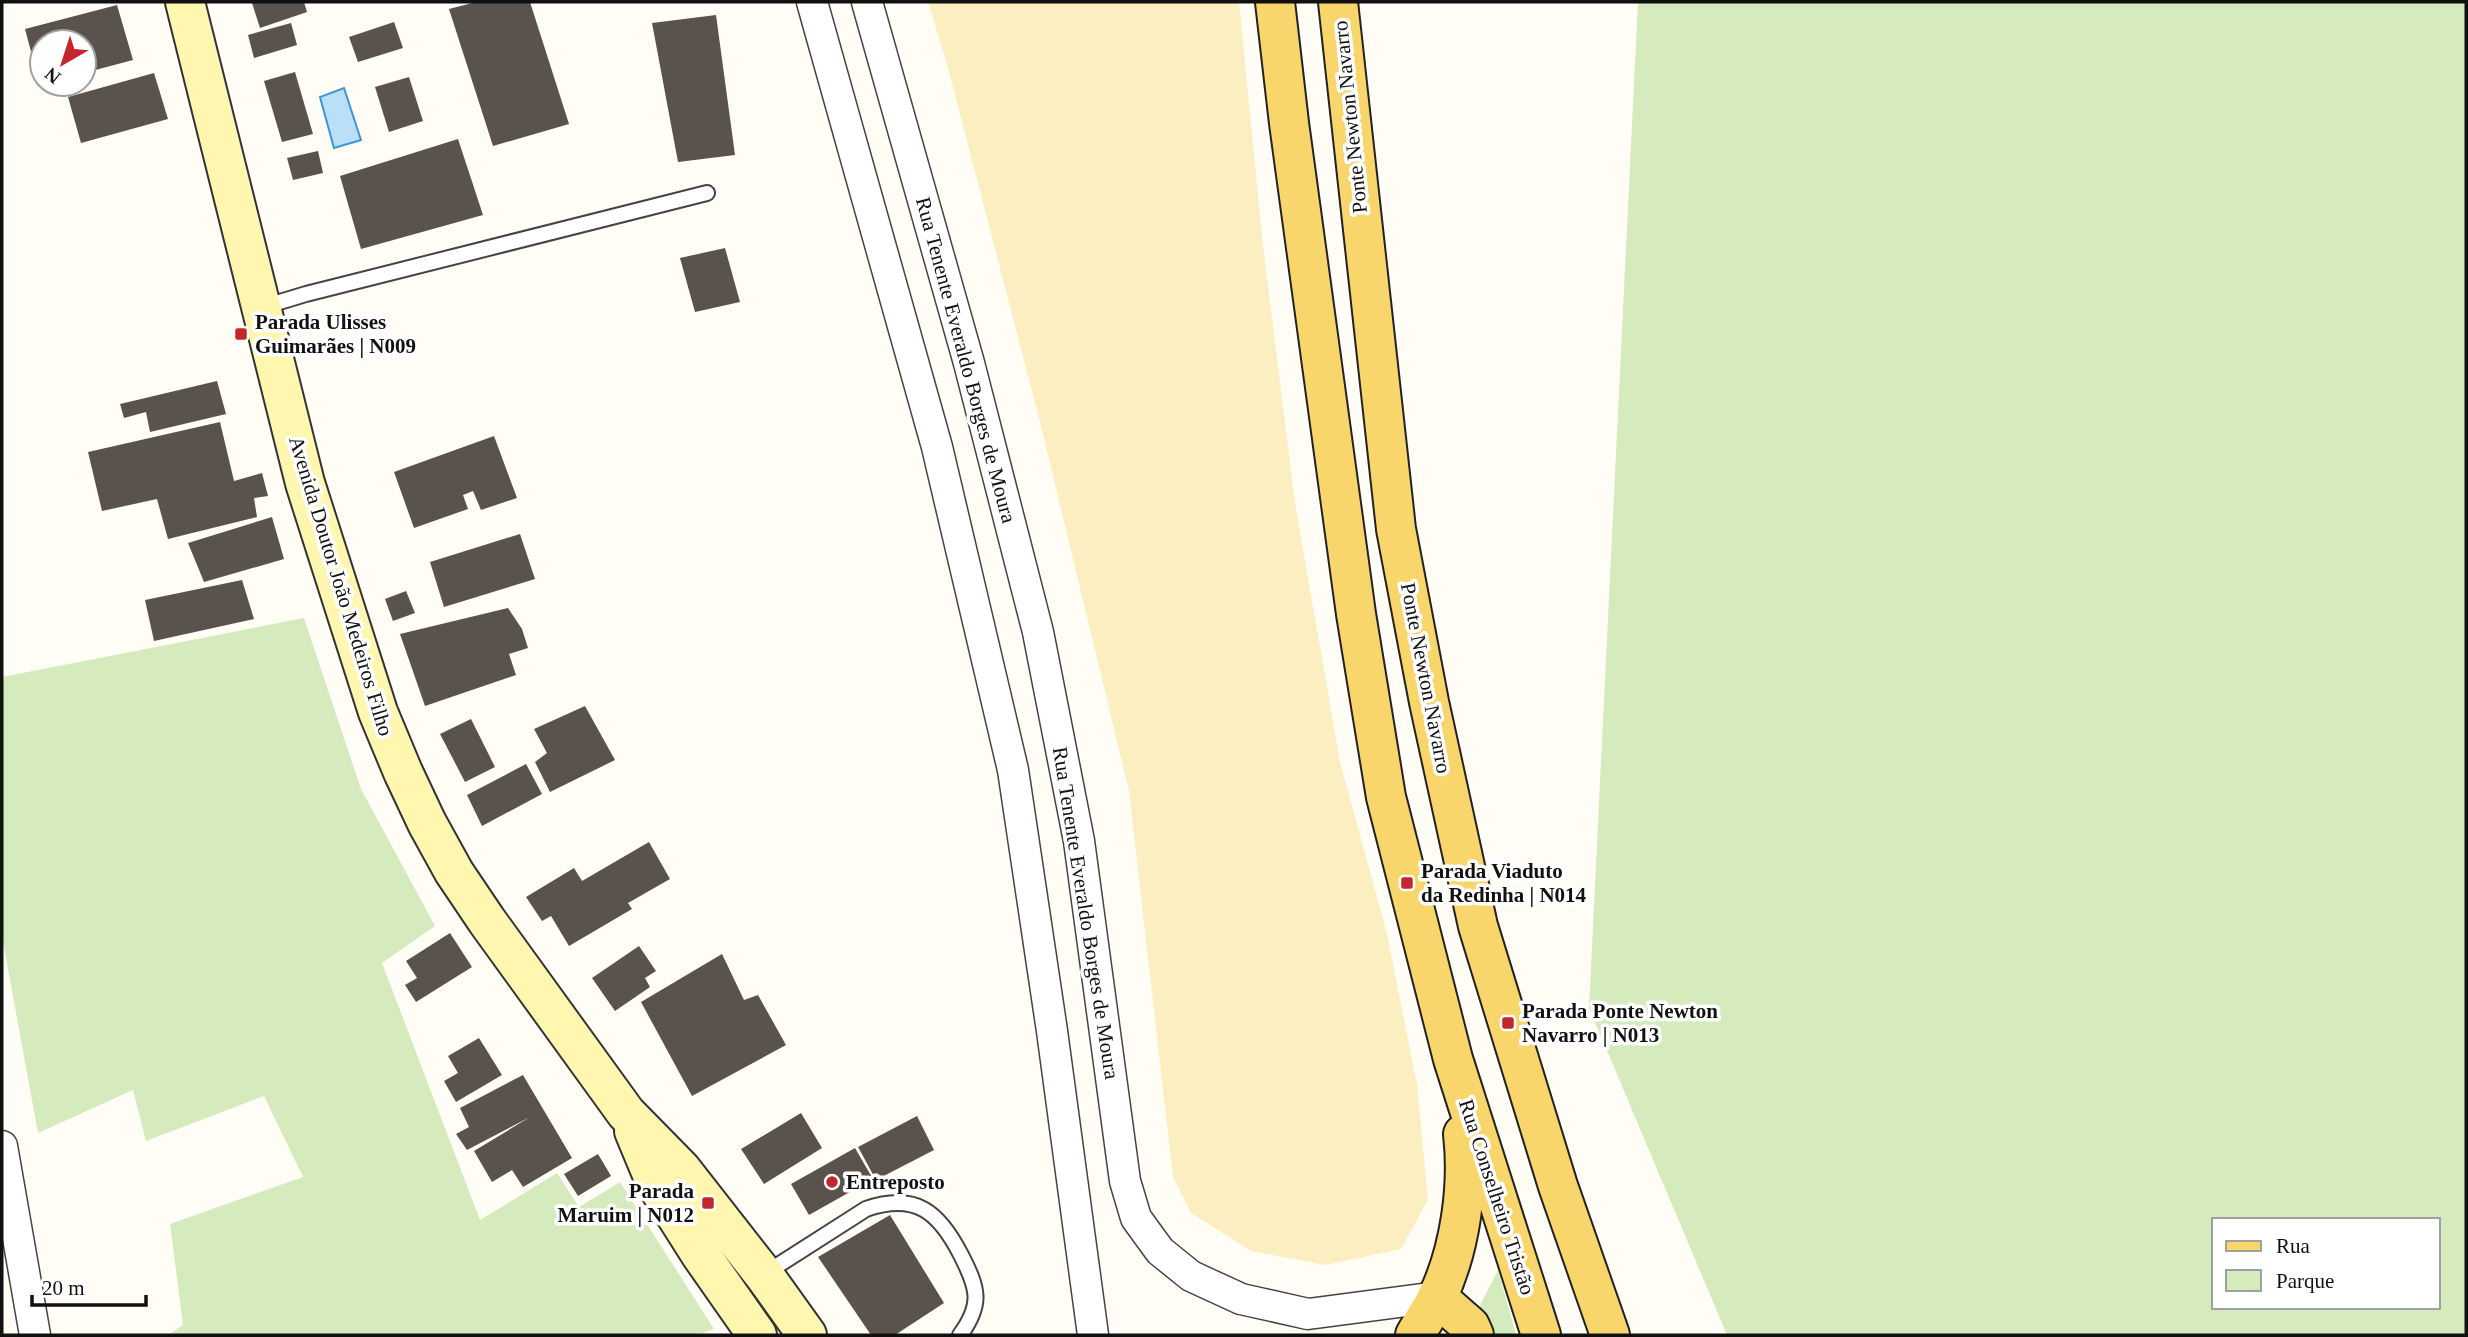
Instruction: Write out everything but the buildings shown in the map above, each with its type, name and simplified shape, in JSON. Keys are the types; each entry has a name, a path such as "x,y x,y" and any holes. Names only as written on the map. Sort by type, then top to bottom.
{"main road":[{"name":"Avenida Doutor João Medeiros Filho","path":"185,2 305,483 378,712 427,824 454,872 626,1113 681,1169 807,1335"},
{"path":"1275,2 1356,614 1386,797 1453,1059 1464,1138 1466,1179 1459,1228 1437,1297 1415,1335"},
{"name":"Ponte Newton Navarro","path":"1338,2 1396,529 1429,702 1478,926 1558,1186 1610,1335"},
{"name":"Rua Conselheiro Tristão","path":"1453,1059 1541,1335"},
{"name":"Avenida Doutor João Medeiros Filho","path":"626,1113 656,1184 757,1335"},
{"path":"1437,1297 1470,1326 1474,1335"}],"street":[{"path":"812,2 937,447 1013,770 1093,1335"},
{"name":"Rua Tenente Everaldo Borges de Moura","path":"867,2 965,350 1038,632 1079,841 1125,1181 1136,1218 1160,1251 1191,1276 1241,1299 1308,1314 1437,1297"},
{"path":"2,1146 35,1335"}],"lane":[{"path":"261,307 319,290 707,194"},
{"path":"764,1275 866,1209 882,1203 904,1202 928,1211 947,1228 974,1279 977,1297 972,1319 960,1335"}],"green space":[{"path":"1638,2 2466,2 2466,1335 1727,1335 1589,1008"},
{"path":"304,618 361,789 435,926 382,963 480,1220 557,1173 579,1207 620,1182 714,1329 698,1335 168,1335 183,1325 170,1224 303,1177 264,1096 146,1141 133,1090 38,1133 2,936 2,677"},
{"path":"1498,1270 1516,1335 1465,1335"}],"sand":[{"path":"928,2 1239,2 1263,246 1295,503 1340,762 1387,934 1417,1085 1428,1200 1401,1249 1325,1265 1251,1251 1191,1213 1173,1177 1129,791 1041,426 947,64"}],"water":[{"path":"344,88 361,140 334,148 320,97"}],"place":[{"name":"Parada Ulisses Guimarães | N009","path":"241,334"},
{"name":"Parada Viaduto da Redinha | N014","path":"1407,883"},
{"name":"Parada Ponte Newton Navarro | N013","path":"1508,1023"},
{"name":"Entreposto","path":"832,1182"},
{"name":"Parada Maruim | N012","path":"708,1203"}]}
